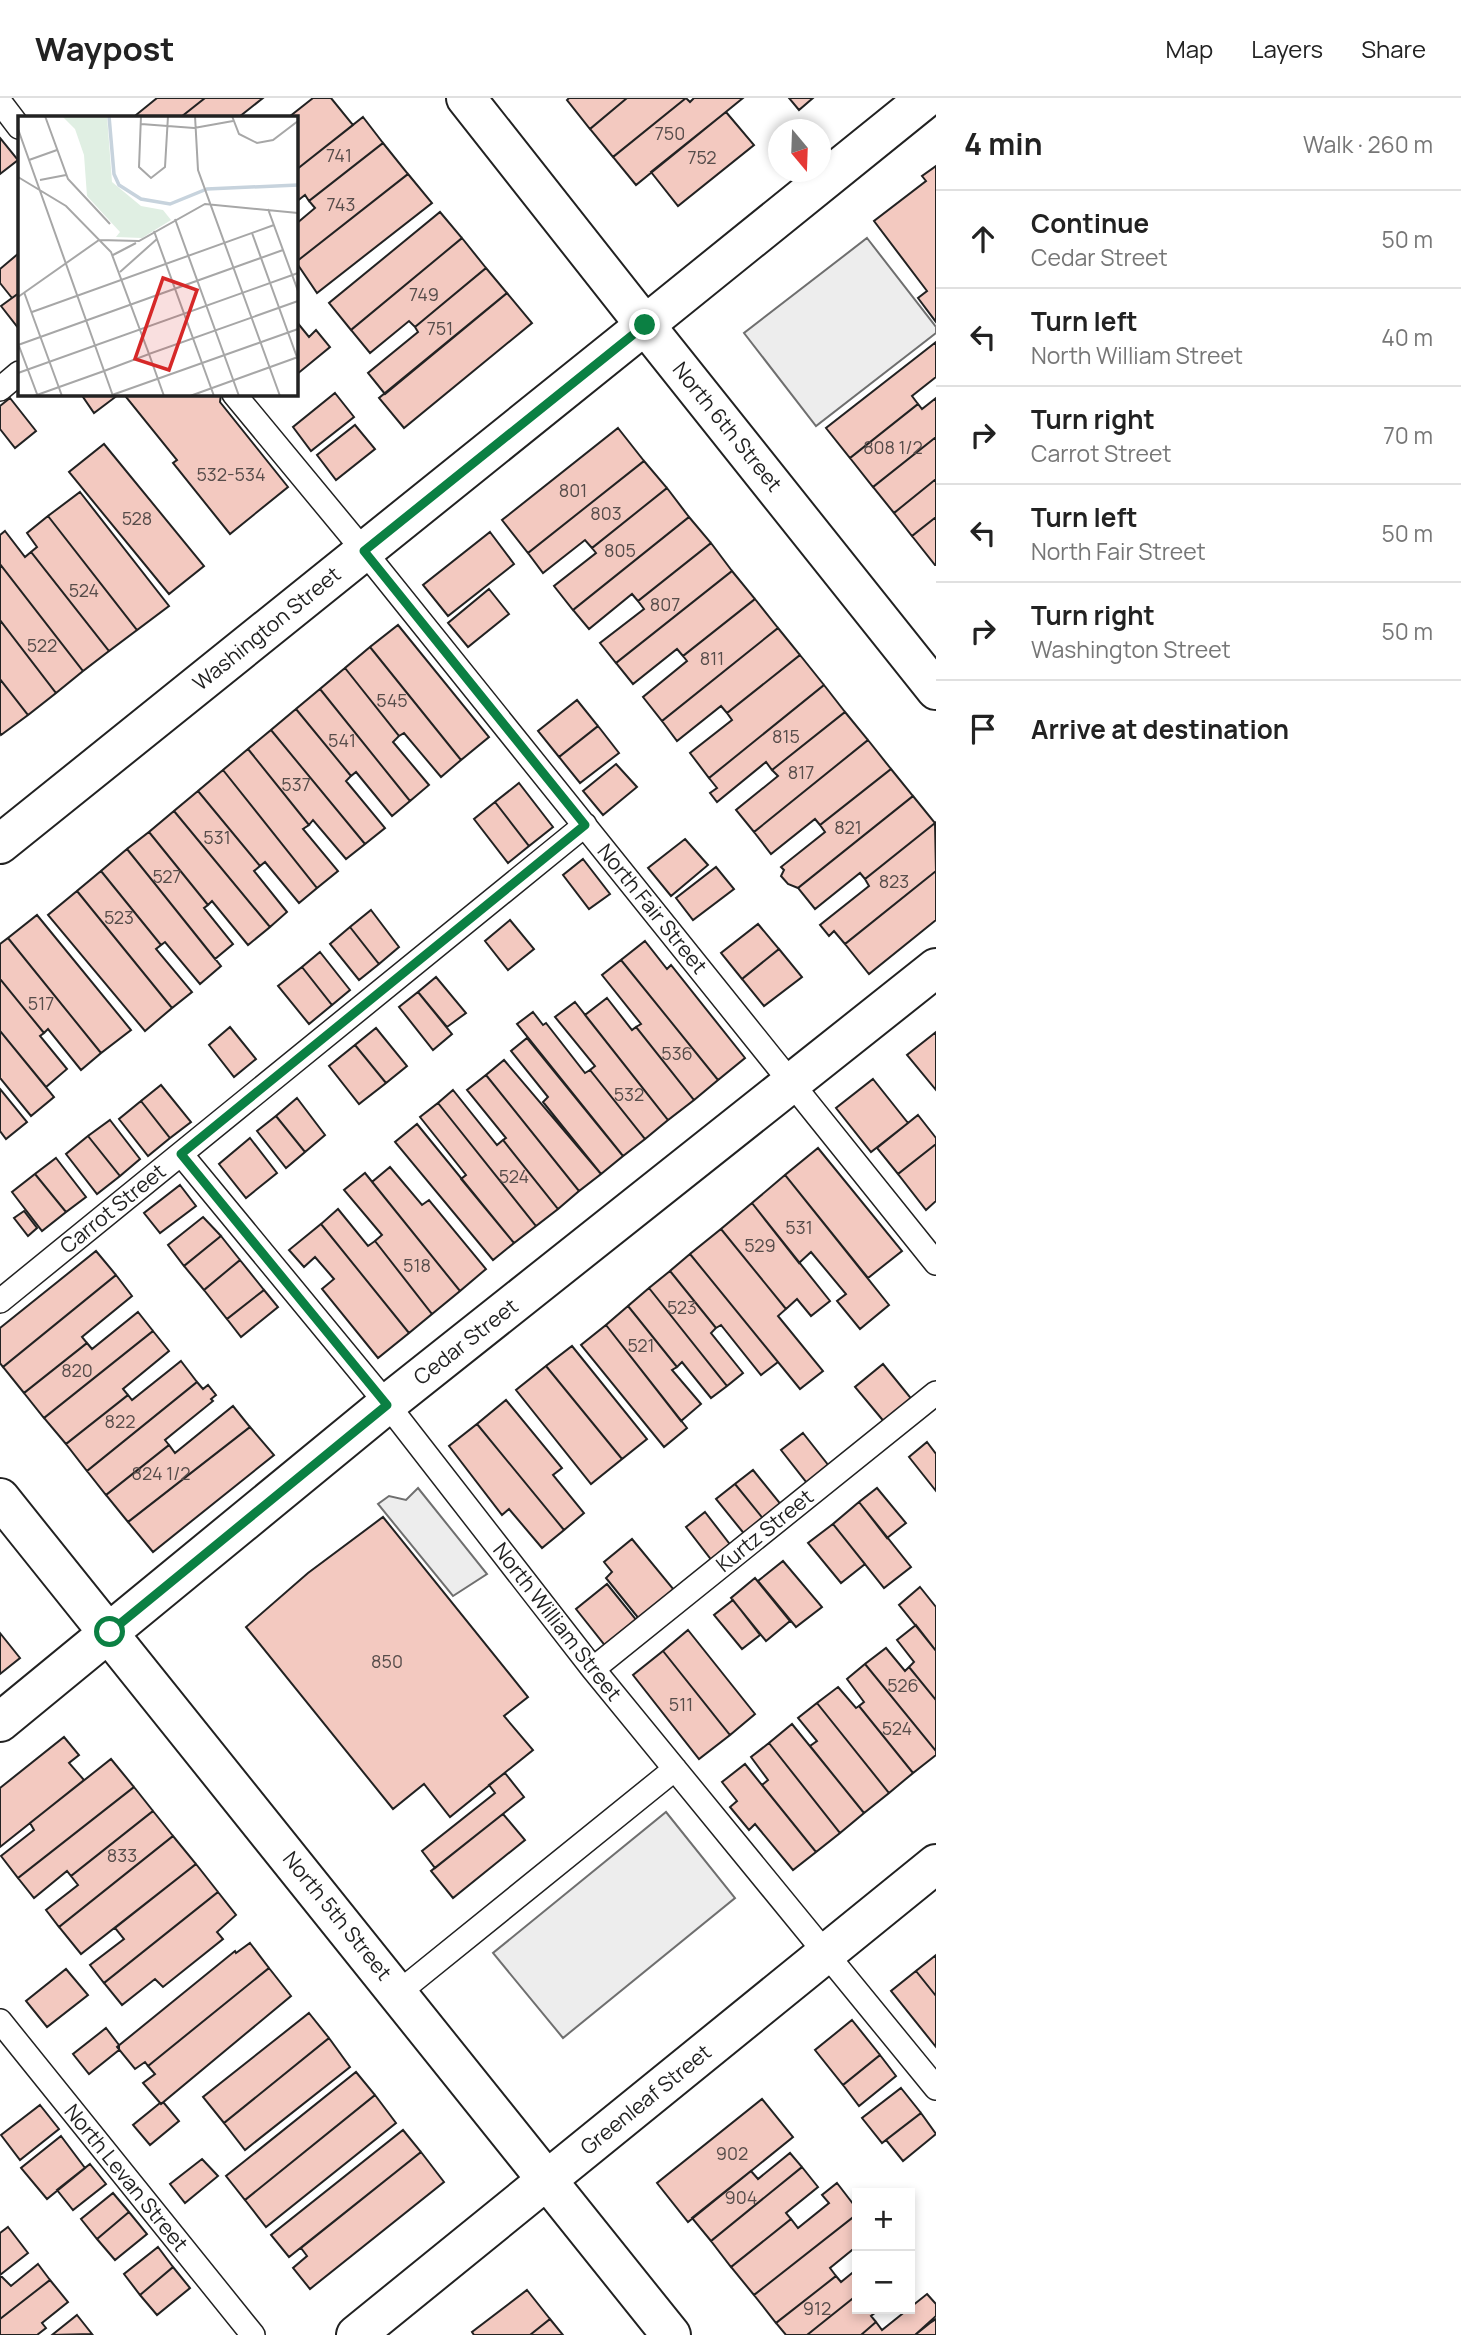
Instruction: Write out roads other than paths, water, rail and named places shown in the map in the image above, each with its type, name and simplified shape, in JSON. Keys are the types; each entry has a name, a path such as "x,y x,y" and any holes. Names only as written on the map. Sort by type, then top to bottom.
{"street":[{"name":"North 6th Street","path":"467,98 936,690"},
{"name":"Washington Street","path":"0,844 645,325 926,104"},
{"name":"Cedar Street","path":"0,1722 387,1405 936,968"},
{"name":"North 5th Street","path":"0,1498 671,2335"},
{"name":"Greenleaf Street","path":"356,2335 936,1864"}],"lane":[{"path":"0,102 18,126"},
{"path":"0,389 18,374"},
{"name":"North Fair Street","path":"236,396 364,551 936,1263"},
{"name":"Carrot Street","path":"0,1301 585,825"},
{"name":"North William Street","path":"181,1154 387,1405 593,1669 936,2088"},
{"name":"Kurtz Street","path":"593,1669 936,1393"},
{"path":"398,1993 675,1769"},
{"name":"North Levan Street","path":"0,2021 253,2335"}]}
